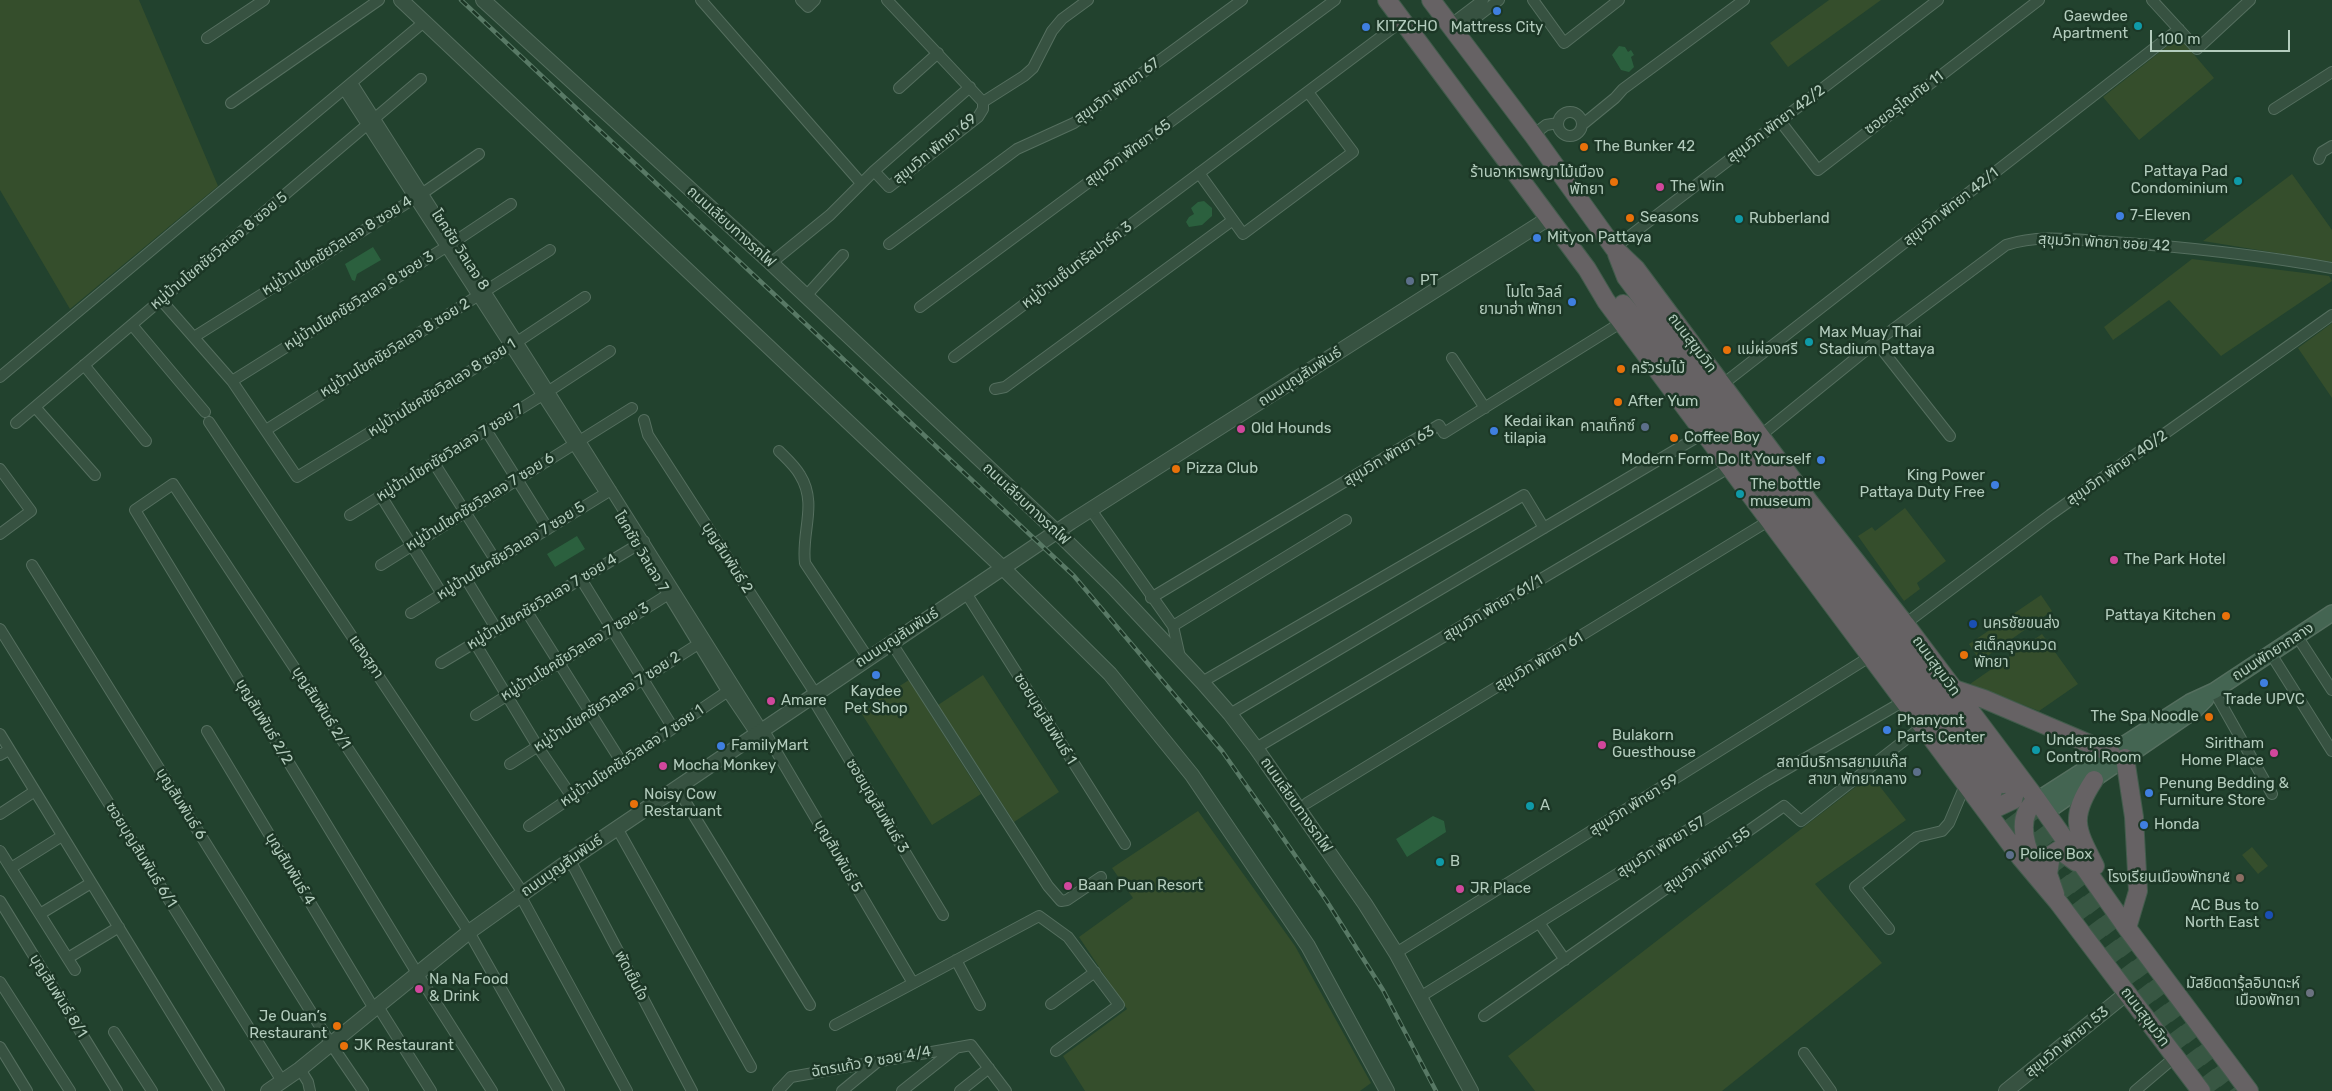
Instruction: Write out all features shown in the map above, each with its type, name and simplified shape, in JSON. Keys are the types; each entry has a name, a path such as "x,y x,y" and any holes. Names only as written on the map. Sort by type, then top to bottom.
{"highway":[{"name":"ถนนสุขุมวิท","path":"1387,0 1587,269 1606,301 1704,433 2045,888 2058,902 2201,1091"},
{"name":"ถนนสุขุมวิท","path":"1432,0 1533,134 1614,248 1636,269 1810,503 1905,624 2041,806 2127,928 2250,1091"},
{"name":"ถนนสุขุมวิท","path":"1587,269 1614,293 1714,417 1999,788 1626,277 1614,248"},
{"path":"1952,688 1984,699 2118,755 2134,816 2138,891 2127,928"},
{"path":"1968,785 1991,804 1998,807 2013,800 2016,788 2005,759"},
{"path":"2094,780 2080,806 2077,821 2078,832 2117,913"},
{"path":"1988,812 2024,821 2034,820 2041,806"},
{"path":"2024,821 2027,849 2045,888"},
{"path":"2058,902 2048,874 2049,860 2054,852 2059,850 2067,854 2090,875"}],"main road":[{"name":"ถนนพัทยากลาง","path":"2041,806 2118,755 2190,702 2214,691 2332,613"},
{"name":"ถนนพัทยากลาง","path":"2041,806 2094,780 2118,755"}],"street":[{"path":"207,38 264,0"},
{"path":"231,103 379,0"},
{"path":"401,0 1003,568 1110,674 1192,775 1308,946 1387,1091"},
{"name":"ถนนเลียบทางรถไฟ","path":"483,0 771,263 1057,532 1112,586 1202,682 1256,748 1365,904 1396,953 1471,1091"},
{"path":"701,0 861,183"},
{"path":"887,0 983,102"},
{"name":"สุขุมวิท พัทยา 69","path":"771,263 830,215 874,170 889,187 978,117 983,109 983,102 1033,68 1052,31 1062,19 1088,0"},
{"name":"สุขุมวิท พัทยา 67","path":"889,244 1017,149 1074,123 1242,0"},
{"name":"สุขุมวิท พัทยา 65","path":"920,307 1335,0"},
{"path":"1453,29 1482,0"},
{"path":"1453,29 1499,0"},
{"path":"1533,0 1564,43 1619,0"},
{"path":"1558,123 1560,131 1567,136 1579,132 1582,125 1623,89 1744,0"},
{"name":"สุขุมวิท พัทยา 42/2","path":"1614,248 1938,0"},
{"name":"ซอยอรุโณทัย 11","path":"1780,121 1818,170 2039,0"},
{"path":"2152,0 2197,48 2250,0"},
{"name":"หมู่บ้านเซ็นทรัลปาร์ค 3","path":"954,357 1402,21"},
{"path":"0,377 424,22"},
{"name":"สุขุมวิท พัทยา 42/1","path":"1723,384 2179,29"},
{"path":"899,88 938,54"},
{"path":"2274,109 2332,72"},
{"name":"หมู่บ้านโชคชัยวิลเลจ 8 ซอย 5","path":"16,422 422,79"},
{"name":"โชคชัย วิลเลจ 8","path":"348,86 530,369"},
{"path":"874,170 970,87"},
{"path":"1199,173 1244,234 1354,152 1308,92"},
{"path":"1533,134 1546,125 1558,123 1564,114 1571,112 1578,114 1598,112"},
{"path":"1578,114 1582,125"},
{"path":"2319,159 2322,152 2332,146"},
{"name":"หมู่บ้านโชคชัยวิลเลจ 8 ซอย 4","path":"194,337 419,195 480,154"},
{"name":"หมู่บ้านโชคชัยวิลเลจ 8 ซอย 3","path":"232,381 511,204"},
{"name":"ถนนบุญสัมพันธ์","path":"269,1091 331,1044 375,1006 469,932 570,860 1057,532 1549,218"},
{"path":"995,389 1005,387 1233,220"},
{"name":"สุขุมวิท พัทยา ซอย 42","path":"1760,436 1876,342 2006,245 2023,240 2055,239 2187,247 2261,256 2332,268"},
{"name":"หมู่บ้านโชคชัยวิลเลจ 8 ซอย 2","path":"266,430 550,250"},
{"path":"806,296 843,255"},
{"name":"หมู่บ้านโชคชัยวิลเลจ 8 ซอย 1","path":"266,430 297,477 585,297"},
{"path":"161,300 232,381 266,430"},
{"name":"สุขุมวิท พัทยา 40/2","path":"1905,624 2050,515 2332,315"},
{"name":"สุขุมวิท พัทยา 63","path":"1151,598 1438,426 1444,433 1622,322"},
{"name":"แสงสุภา","path":"132,325 207,417 522,894 627,1091"},
{"path":"1876,342 1950,436"},
{"name":"หมู่บ้านโชคชัยวิลเลจ 7 ซอย 7","path":"350,515 610,351"},
{"path":"1452,358 1485,408"},
{"path":"84,366 146,441"},
{"name":"โชคชัย วิลเลจ 7","path":"530,369 731,689 760,731"},
{"path":"35,407 95,475"},
{"name":"หมู่บ้านโชคชัยวิลเลจ 7 ซอย 6","path":"381,565 576,441 632,408"},
{"name":"บุญสัมพันธ์ 2","path":"644,420 648,435 813,695"},
{"path":"486,430 548,529"},
{"path":"1230,714 1704,433"},
{"path":"779,451 800,474 808,493 810,510 804,550 805,563 868,658"},
{"path":"434,463 496,561"},
{"name":"สุขุมวิท พัทยา 61/1","path":"1256,748 1730,467"},
{"path":"0,469 31,511 0,534"},
{"name":"บุญสัมพันธ์ 2/1","path":"173,484 469,932 559,1091"},
{"name":"บุญสัมพันธ์ 2/2","path":"173,484 135,510 417,973"},
{"name":"หมู่บ้านโชคชัยวิลเลจ 7 ซอย 5","path":"411,613 608,491"},
{"path":"1202,682 1524,495 1544,528"},
{"path":"381,496 442,594"},
{"path":"1091,510 1151,598 1173,626 1180,658"},
{"path":"1173,626 1346,520"},
{"name":"สุขุมวิท พัทยา 61","path":"1307,803 1770,520"},
{"name":"หมู่บ้านโชคชัยวิลเลจ 7 ซอย 4","path":"441,663 641,543"},
{"name":"บุญสัมพันธ์ 6","path":"32,565 362,1091"},
{"path":"466,579 497,630"},
{"path":"581,580 673,728"},
{"name":"หมู่บ้านโชคชัยวิลเลจ 7 ซอย 3","path":"476,715 671,592"},
{"name":"ซอยบุญสัมพันธ์ 1","path":"966,593 1125,844"},
{"path":"527,612 622,762"},
{"name":"ซอยบุญสัมพันธ์ 6/1","path":"0,629 282,1082"},
{"path":"2297,636 2332,690"},
{"name":"หมู่บ้านโชคชัยวิลเลจ 7 ซอย 2","path":"510,764 701,641"},
{"path":"891,642 1048,886 1061,901 1067,900 1101,877"},
{"path":"475,643 506,696 572,797"},
{"path":"2270,654 2332,751"},
{"name":"สุขุมวิท พัทยา 59","path":"1396,953 1871,656"},
{"name":"หมู่บ้านโชคชัยวิลเลจ 7 ซอย 1","path":"529,826 731,689"},
{"path":"2214,691 2272,794"},
{"name":"ซอยบุญสัมพันธ์ 3","path":"813,695 944,915"},
{"name":"สุขุมวิท พัทยา 57","path":"1420,998 1766,781 1904,701"},
{"name":"สุขุมวิท พัทยา 55","path":"1484,1016 1784,806 1801,821 1923,726"},
{"name":"บุญสัมพันธ์ 4","path":"207,730 375,1006 431,1091"},
{"name":"บุญสัมพันธ์ 5","path":"760,731 913,983"},
{"path":"0,734 219,1091"},
{"path":"0,755 9,750"},
{"path":"1888,930 1855,887 1916,837 1942,831 1949,823 1968,785"},
{"path":"677,788 810,1005"},
{"path":"0,814 35,791"},
{"path":"618,828 751,1067"},
{"path":"11,868 62,836"},
{"path":"0,851 75,970"},
{"name":"พัดเย็นใจ","path":"570,860 692,1091"},
{"path":"40,914 91,883"},
{"name":"บุญสัมพันธ์ 8/1","path":"0,901 117,1091"},
{"path":"835,1025 1038,916 1068,937 1119,1005 1056,1051"},
{"path":"1540,924 1565,960"},
{"path":"68,958 119,928"},
{"path":"956,960 980,1005"},
{"path":"1051,1004 1095,972"},
{"path":"417,973 492,1091"},
{"path":"0,982 70,1091"},
{"name":"สุขุมวิท พัทยา 53","path":"2006,1091 2127,993"},
{"path":"114,1032 152,1091"},
{"name":"ฉัตรแก้ว 9 ซอย 4/4","path":"778,1091 791,1077 971,1045 988,1068"},
{"path":"0,1047 27,1091"},
{"path":"902,1091 957,1047"},
{"path":"1804,1053 1831,1091"},
{"path":"2135,1091 2175,1057"},
{"path":"842,1091 877,1062"},
{"path":"300,1068 308,1082 310,1091"},
{"path":"960,1091 988,1068 1006,1091"}],"shaded area":[{"path":"0,0 139,0 218,186 70,309 0,190"},
{"path":"1829,0 1881,0 1788,67 1770,43"},
{"path":"2179,37 2214,78 2139,140 2103,97"},
{"path":"1619,46 1625,47 1628,52 1631,50 1634,55 1631,57 1634,67 1629,72 1621,70 1612,55"},
{"path":"2292,174 2332,230 2332,262 2203,241"},
{"path":"1204,201 1212,208 1212,216 1202,225 1189,227 1186,222 1194,214 1191,208 1198,202"},
{"path":"373,247 381,260 357,274 355,281 352,280 345,264"},
{"path":"2192,259 2329,276 2332,281 2221,356 2169,300 2113,340 2104,327"},
{"path":"2332,323 2332,398 2298,348"},
{"path":"1905,508 1946,561 1917,583 1920,589 1904,601 1858,536 1872,527 1875,531"},
{"path":"577,536 585,549 555,567 547,554"},
{"path":"2041,595 2052,611 1980,661 1969,644"},
{"path":"2042,634 2078,684 2039,711 1970,684"},
{"path":"983,675 1059,792 1014,822 938,705"},
{"path":"909,680 981,794 932,825 860,711"},
{"path":"1871,775 1906,820 1815,884 1882,963 1722,1091 1535,1091 1508,1056"},
{"path":"1198,811 1295,946 1371,1083 1360,1091 1085,1091 1063,1056 1127,1009 1079,937 1133,898 1112,868"},
{"path":"1433,816 1444,821 1446,832 1407,857 1396,839"},
{"path":"2252,847 2268,866 2258,874 2242,855"}],"tunnel":[{"path":"2005,787 2235,1091"},
{"path":"1995,794 2219,1091"}],"railway":[{"path":"461,0 1074,576 1222,751 1272,822 1326,900 1383,990 1436,1091"}],"place":[{"name":"Mattress City","path":"1497,11"},
{"name":"Gaewdee Apartment","path":"2138,26"},
{"name":"KITZCHO","path":"1366,27"},
{"name":"The Bunker 42","path":"1584,147"},
{"name":"Pattaya Pad Condominium","path":"2238,181"},
{"name":"ร้านอาหารพญาไม้เมือง พัทยา","path":"1614,182"},
{"name":"The Win","path":"1660,187"},
{"name":"7-Eleven","path":"2120,216"},
{"name":"Seasons","path":"1630,218"},
{"name":"Rubberland","path":"1739,219"},
{"name":"Mityon Pattaya","path":"1537,238"},
{"name":"PT","path":"1410,281"},
{"name":"โมโต วิลล์ ยามาฮ่า พัทยา","path":"1572,302"},
{"name":"Max Muay Thai Stadium Pattaya","path":"1809,342"},
{"name":"แม่ผ่องศรี","path":"1727,350"},
{"name":"ครัวร่มไม้","path":"1621,369"},
{"name":"After Yum","path":"1618,402"},
{"name":"คาลเท็กซ์","path":"1645,427"},
{"name":"Old Hounds","path":"1241,429"},
{"name":"Kedai ikan tilapia","path":"1494,431"},
{"name":"Coffee Boy","path":"1674,438"},
{"name":"Modern Form Do It Yourself","path":"1821,460"},
{"name":"Pizza Club","path":"1176,469"},
{"name":"King Power Pattaya Duty Free","path":"1995,485"},
{"name":"The bottle museum","path":"1740,494"},
{"name":"The Park Hotel","path":"2114,560"},
{"name":"Pattaya Kitchen","path":"2226,616"},
{"name":"นครชัยขนส่ง","path":"1973,624"},
{"name":"สเต็กลุงหนวด พัทยา","path":"1964,655"},
{"name":"Kaydee Pet Shop","path":"876,675"},
{"name":"Trade UPVC","path":"2264,683"},
{"name":"Amare","path":"771,701"},
{"name":"The Spa Noodle","path":"2209,717"},
{"name":"Phanyont Parts Center","path":"1887,730"},
{"name":"Bulakorn Guesthouse","path":"1602,745"},
{"name":"FamilyMart","path":"721,746"},
{"name":"Underpass Control Room","path":"2036,750"},
{"name":"Siritham Home Place","path":"2274,753"},
{"name":"Mocha Monkey","path":"663,766"},
{"name":"สถานีบริการสยามแก๊ส สาขา พัทยากลาง","path":"1917,772"},
{"name":"Penung Bedding & Furniture Store","path":"2149,793"},
{"name":"Noisy Cow Restaruant","path":"634,804"},
{"name":"A","path":"1530,806"},
{"name":"Honda","path":"2144,825"},
{"name":"Police Box","path":"2010,855"},
{"name":"B","path":"1440,862"},
{"name":"โรงเรียนเมืองพัทยา๕","path":"2240,878"},
{"name":"Baan Puan Resort","path":"1068,886"},
{"name":"JR Place","path":"1460,889"},
{"name":"AC Bus to North East","path":"2269,915"},
{"name":"Na Na Food & Drink","path":"419,989"},
{"name":"มัสยิดดารุ้ลอิบาดะห์ เมืองพัทยา","path":"2310,993"},
{"name":"Je Ouan’s Restaurant","path":"337,1026"},
{"name":"JK Restaurant","path":"344,1046"}]}
